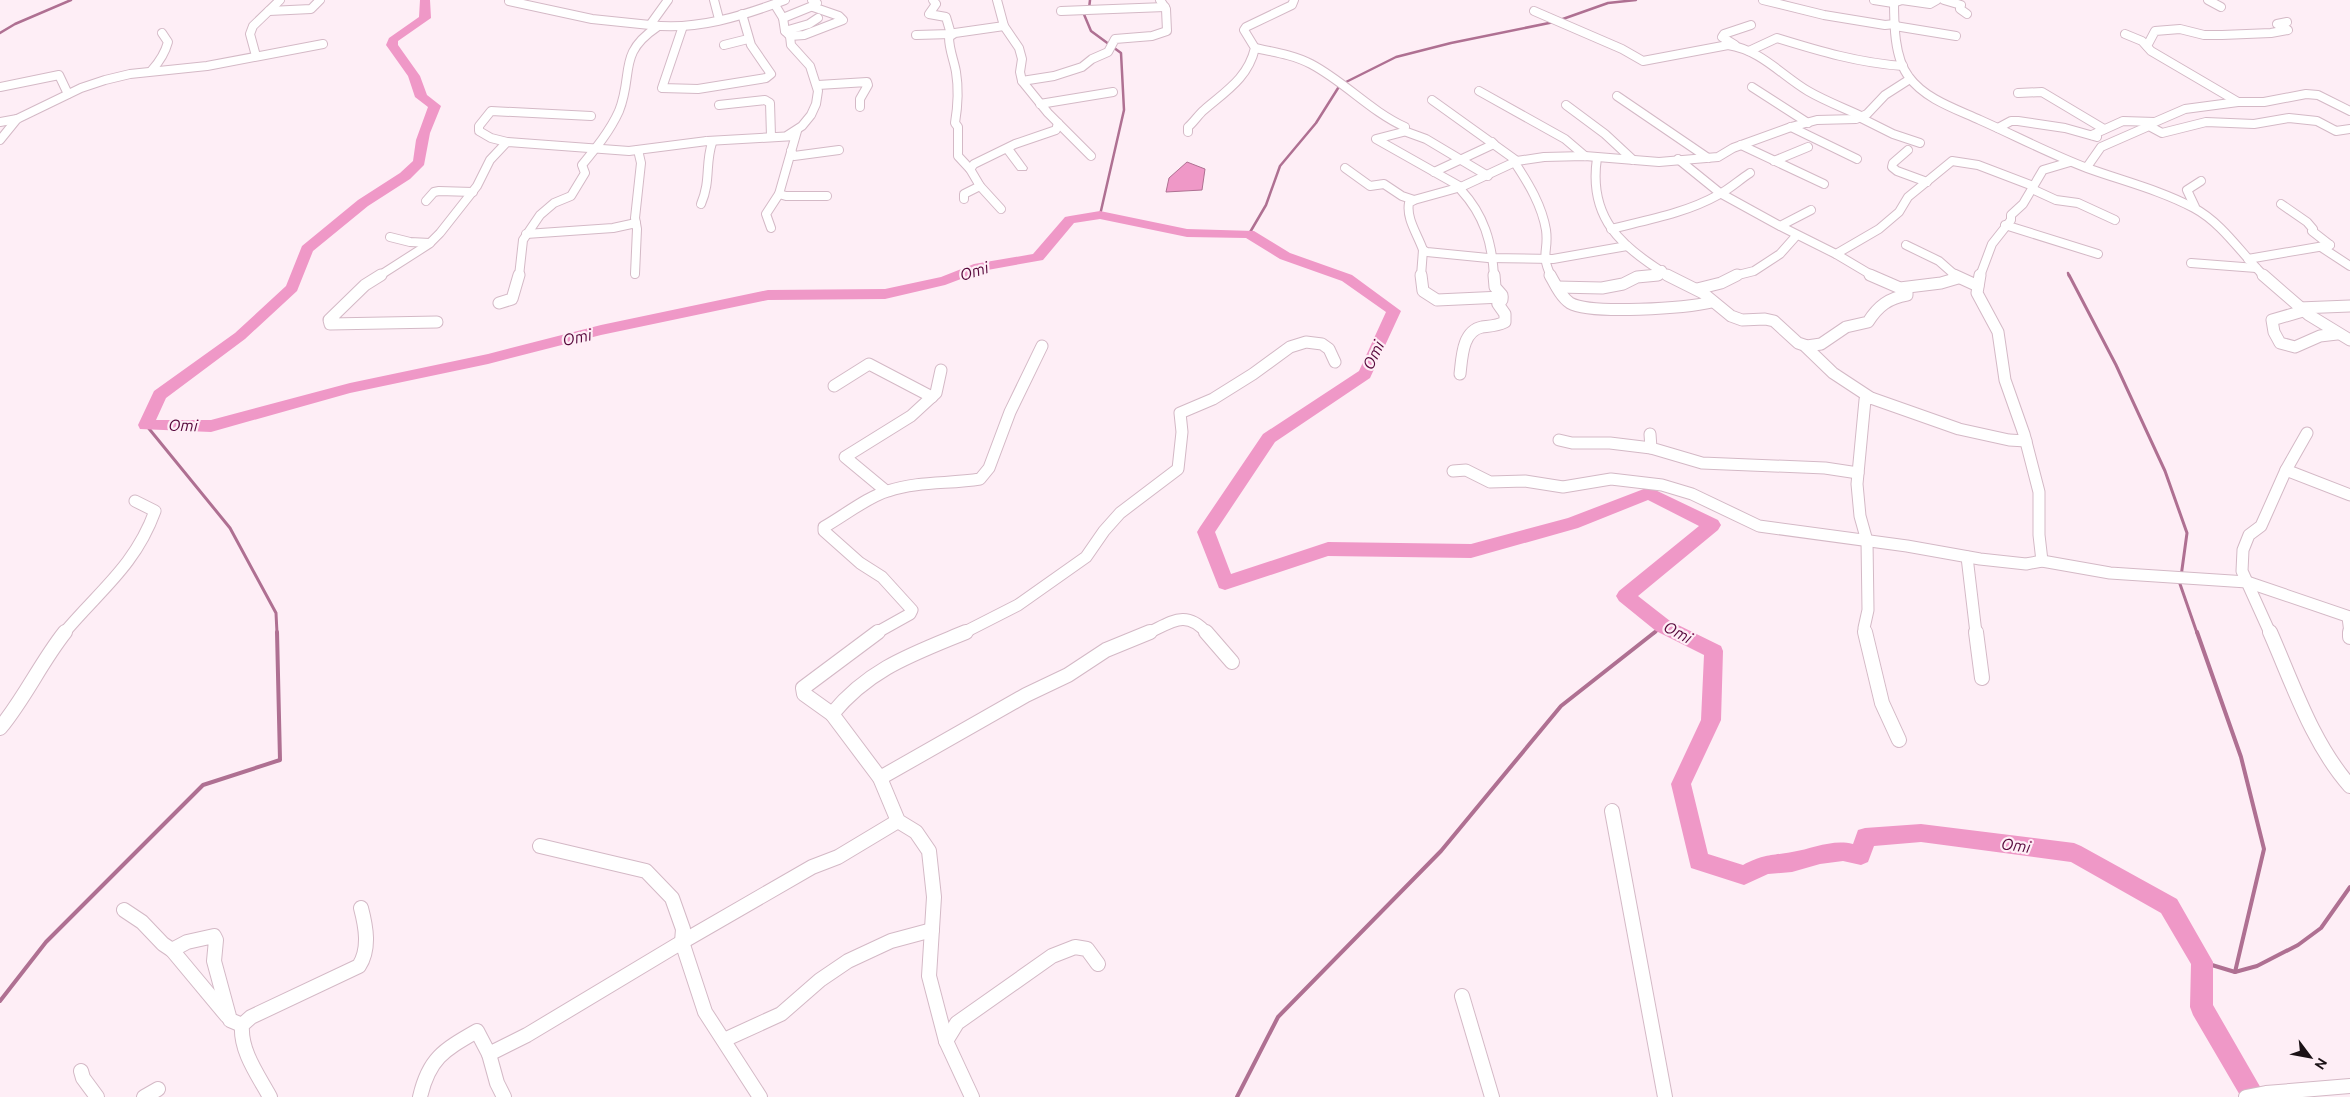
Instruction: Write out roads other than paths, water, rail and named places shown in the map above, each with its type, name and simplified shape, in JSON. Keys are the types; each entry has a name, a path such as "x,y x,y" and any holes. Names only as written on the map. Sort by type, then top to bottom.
{"street":[{"path":"256,56 250,34 253,26 280,0"},
{"path":"269,11 311,9 320,0"},
{"path":"500,303 512,299 514,295 518,281 523,240 526,234 540,215 554,202 571,196 585,173 582,165 596,148 619,110 627,66 634,46 653,26 668,0"},
{"path":"714,0 719,19"},
{"path":"509,1 523,1 556,12 578,16 653,26 683,26 742,14 775,5 785,0"},
{"path":"933,0 936,4 929,14 946,17 950,34 949,48 956,71 959,98 955,123 958,127 958,156 1001,210"},
{"path":"997,0 1004,26 1019,48 1022,60 1020,72 1022,81 1040,104 1091,156"},
{"path":"1188,132 1188,127 1195,122 1200,114 1226,94 1246,74 1254,60 1255,48 1246,35 1244,30 1246,27 1292,5 1294,0"},
{"path":"1763,0 1824,15 1956,36"},
{"path":"1874,0 1894,2 1902,0 1930,4 1937,0"},
{"path":"1944,0 1961,5 1960,9 1967,14"},
{"path":"2208,0 2221,7"},
{"path":"783,18 814,2 813,7 843,19 841,22 804,35 787,33"},
{"path":"1894,2 1895,25 1903,66 1910,79 1936,99 2069,161 2157,191 2195,207 2211,218 2285,298 2337,334 2350,340"},
{"path":"1022,81 1054,76 1082,67 1092,59 1108,52 1115,39 1152,36 1167,31 1162,3 1061,11"},
{"path":"771,228 766,214 779,194 791,151 793,134 815,108 819,97 818,85 802,53 791,45 783,18 775,5"},
{"path":"1534,11 1592,38 1622,49 1643,61 1736,45"},
{"path":"683,26 662,88 665,90 698,89 766,78 771,74 748,39 742,14"},
{"path":"787,33 818,18"},
{"path":"2147,46 2155,31 2180,29 2207,35 2271,33 2288,30 2278,24 2287,22"},
{"path":"809,24 820,29"},
{"path":"1751,25 1724,34 1722,37 1768,62 1786,78 1879,128 1920,143"},
{"path":"916,34 950,34 1004,26"},
{"path":"152,70 161,60 167,46 168,42 162,33"},
{"path":"2125,34 2142,41 2160,56 2238,102"},
{"path":"1749,51 1769,40 1777,38 1837,56 1878,64 1903,66"},
{"path":"724,45 748,39"},
{"path":"0,122 17,119 68,94 106,80 152,70 207,66 323,44"},
{"path":"1255,48 1282,53 1318,68 1352,94 1394,122 1405,126 1404,131"},
{"path":"0,86 60,75 68,94"},
{"path":"1502,297 1437,300 1426,297 1421,287 1424,259 1419,235 1408,217 1409,203 1461,187 1516,162 1544,157 1584,156 1659,162 1718,156 1741,145 1791,127 1817,120 1860,117 1867,114 1885,95 1910,79"},
{"path":"818,85 867,82 868,86 860,99 860,107"},
{"path":"1752,87 1808,123"},
{"path":"1479,91 1565,139 1584,156"},
{"path":"1040,104 1114,92"},
{"path":"2018,93 2042,92 2104,129"},
{"path":"2092,135 2123,121 2155,122 2185,109 2238,102 2264,102 2306,94 2318,95 2350,111"},
{"path":"1617,96 1708,158"},
{"path":"719,106 766,100 770,103 771,136"},
{"path":"1432,100 1492,142 1516,162 1528,182 1546,225 1547,244 1544,258 1558,288 1565,299 1571,304 1593,308 1666,309 1696,306 1712,302"},
{"path":"1566,105 1605,134 1633,160"},
{"path":"591,116 522,111 491,111 479,126 479,131 491,138 507,142 638,150 707,141 733,141 793,134"},
{"path":"2086,167 2098,153 2100,147 2149,126 2162,133 2206,122 2254,124 2288,118 2317,121 2336,131 2350,130"},
{"path":"0,140 17,119"},
{"path":"1998,128 2011,121 2018,121 2092,135 2106,144"},
{"path":"970,169 974,164 1007,148 1056,130 1058,123"},
{"path":"1791,127 1857,159"},
{"path":"1488,176 1459,161 1412,132 1404,131 1376,139 1461,187 1461,190 1474,204 1477,215 1486,226 1493,258 1495,287 1502,297"},
{"path":"701,204 707,190 709,173 707,161 712,143 707,141"},
{"path":"437,322 343,325 330,324 329,320 365,285 430,243 473,192 490,160 507,142"},
{"path":"1434,172 1494,144 1492,142"},
{"path":"1741,145 1824,184"},
{"path":"1774,161 1808,147"},
{"path":"1007,148 1022,168"},
{"path":"635,274 638,248 636,223 641,163 638,150"},
{"path":"791,151 794,156 814,156 839,150"},
{"path":"1908,150 1893,163 1892,167 1897,171 1927,182"},
{"path":"2042,561 2039,536 2039,492 2026,441 2005,380 1998,332 1977,293 1987,254 2005,225 2011,220 2011,215 2022,204 2043,170 2098,153"},
{"path":"1597,158 1594,167 1595,194 1600,213 1611,229 1627,246 1682,284 1698,289 1708,296 1712,302 1734,318 1743,322 1766,318 1775,322 1833,372 1870,398 1959,429 2009,440 2026,441"},
{"path":"1678,159 1720,193 1768,221 1836,254 1881,280 1907,289 1958,278"},
{"path":"1836,254 1879,229 1899,212 1908,197 1947,164 1958,161 1978,165 2032,187 2056,200 2078,203 2115,220"},
{"path":"1346,168 1370,186 1384,184 1402,196 1414,200"},
{"path":"1611,229 1663,217 1720,193 1737,184 1750,173"},
{"path":"2195,207 2187,190 2201,181"},
{"path":"964,199 964,194 980,186"},
{"path":"426,201 434,192 438,191 473,192"},
{"path":"779,194 786,196 827,196"},
{"path":"2248,259 2330,245 2312,231 2313,229 2307,222 2281,204"},
{"path":"1782,227 1811,210"},
{"path":"526,234 613,228 636,223"},
{"path":"2005,225 2098,254"},
{"path":"1698,289 1721,283 1735,275 1754,271 1780,254 1796,236"},
{"path":"390,237 410,242 430,243"},
{"path":"1906,245 1939,261 1958,278 1978,286"},
{"path":"1422,250 1493,258 1544,258 1568,257 1627,246"},
{"path":"2322,247 2350,266"},
{"path":"2239,249 2253,250 2270,256"},
{"path":"2191,262 2256,268"},
{"path":"1558,288 1602,288 1623,284 1637,277 1658,275 1662,270"},
{"path":"1805,346 1819,346 1846,328 1868,322 1872,314 1891,298 1907,295 1907,289"},
{"path":"1460,374 1462,354 1468,338 1475,329 1482,327 1493,328 1505,322 1505,314 1498,304 1502,297"},
{"path":"2337,334 2320,336 2295,347 2280,343 2274,332 2272,320 2301,310 2350,306"},
{"path":"832,714 839,703 856,687 881,671 926,647 995,618 1086,557 1096,545 1103,532 1145,491 1178,469 1182,432 1180,413 1213,399 1254,374 1290,347 1306,342 1322,344 1329,349 1335,362"},
{"path":"972,1097 946,1041 929,976 934,896 929,851 924,841 916,832 898,821 880,778 832,714 804,694 803,688 872,636 910,614 912,610 882,577 860,563 824,531 824,527 886,491 920,483 953,483 980,479 989,468 1010,412 1042,346"},
{"path":"834,386 869,364 932,397"},
{"path":"886,491 844,457 911,416 936,393 942,370"},
{"path":"1870,398 1866,400 1863,412 1857,484 1860,516 1867,541 1868,610 1864,628 1882,703 1899,740"},
{"path":"2307,433 2286,470 2260,526 2249,535 2243,550 2242,571 2320,742 2336,770 2350,786"},
{"path":"1650,434 1651,448"},
{"path":"1559,440 1572,443 1610,443 1651,448 1702,462 1825,468 1858,473"},
{"path":"1453,471 1466,470 1490,482 1525,481 1563,487 1576,486 1590,481 1611,480 1662,485 1692,494 1760,526 2026,564 2042,561 2110,573 2226,579 2247,582 2349,617 2350,637"},
{"path":"2286,470 2350,495"},
{"path":"0,728 53,646 138,550 151,527 155,511 136,501"},
{"path":"1967,557 1982,678"},
{"path":"880,778 1026,695 1068,675 1106,650 1125,644 1178,619 1189,619 1199,624 1232,662"},
{"path":"1612,811 1665,1097"},
{"path":"488,1054 527,1035 812,867 838,857 898,821"},
{"path":"540,846 646,871 672,898 683,929 684,936 682,942 705,1012 760,1097"},
{"path":"236,1023 359,966 364,959 366,930 361,908"},
{"path":"124,910 142,922 164,947 172,950 236,1023"},
{"path":"724,1040 780,1014 820,980 848,961 891,941 932,930"},
{"path":"172,950 187,942 214,936 216,940 214,961 245,1050 270,1097"},
{"path":"946,1041 956,1023 1052,956 1064,953 1075,947 1087,949 1098,964"},
{"path":"1462,996 1492,1097"},
{"path":"420,1097 428,1069 438,1054 476,1031 488,1054 497,1084 504,1097"},
{"path":"81,1070 83,1078 97,1097"},
{"path":"2246,1097 2266,1092 2350,1086"},
{"path":"144,1097 158,1089"}],"waterway":[{"path":"0,33 15,24 71,0"},
{"name":"Omi","path":"425,0 425,18 393,40 392,45 414,76 421,97 435,106 426,126 419,154 419,162 405,176 363,203 307,249 292,288 240,336 160,395 146,425 211,426 350,388 488,359 601,330 768,295 885,294 945,281 979,267 1038,257 1070,220 1100,215 1187,233 1249,234 1285,256 1347,278 1394,311 1365,374 1269,438 1206,532 1225,583 1328,549 1471,551 1572,523 1649,493 1712,525 1625,596 1663,626 1714,651 1711,720 1681,784 1699,861 1744,875 1766,864 1792,862 1820,854 1843,851 1861,855 1865,837 1921,833 2074,853 2169,906 2202,962 2201,1007 2254,1097"},
{"path":"1089,9 1090,0"},
{"path":"1560,20 1608,3 1636,0"},
{"path":"1083,12 1091,31 1121,53 1124,110 1100,215"},
{"path":"1249,234 1266,205 1280,166 1316,123 1340,85 1396,57 1451,43 1554,22"},
{"path":"2069,275 2116,365 2165,471 2187,533 2180,584 2197,633"},
{"path":"146,425 230,528 276,613 277,633"},
{"path":"1654,633 1663,626"},
{"path":"0,1001 46,942 203,785 280,760 277,632"},
{"path":"1237,1097 1278,1017 1441,851 1561,706 1655,632"},
{"path":"2197,632 2241,757 2264,849 2235,972"},
{"path":"2235,972 2257,966 2298,945 2321,928 2350,887"},
{"path":"2202,962 2235,972"}]}
